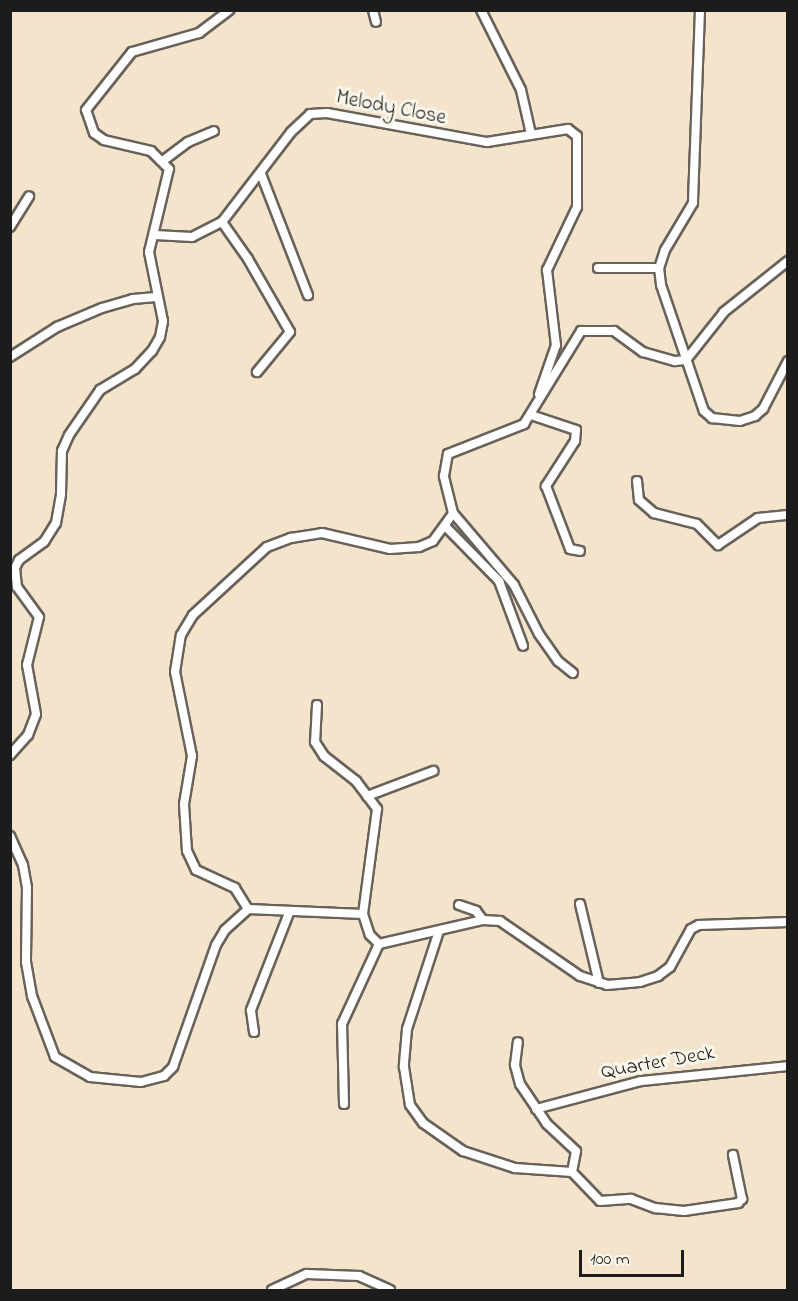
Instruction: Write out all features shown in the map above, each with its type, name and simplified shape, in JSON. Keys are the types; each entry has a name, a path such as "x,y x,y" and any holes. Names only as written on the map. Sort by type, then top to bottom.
{"street":[{"path":"10,755 28,735 36,714 27,665 39,616 17,587 15,567 19,560 44,542 56,523 62,494 62,451 78,420 100,390 135,369 160,338 163,321 156,297 149,252 170,178 164,160 151,151 104,140 94,133 86,110 132,52 199,33 229,10"},
{"path":"373,10 376,22"},
{"path":"481,10 521,90 531,134"},
{"path":"700,10 693,203 664,250 659,268 686,360 704,411 721,422 740,421 763,409 788,361"},
{"name":"Melody Close","path":"155,235 192,237 222,222 291,132 310,114 327,113 487,142 568,129 577,136 577,207 548,270 556,345 538,401"},
{"path":"164,160 188,142 214,131"},
{"path":"261,174 308,296"},
{"path":"10,227 29,197"},
{"path":"222,222 248,259 290,332 257,372"},
{"path":"573,673 558,661 545,643 514,585 453,513 444,476 448,454 488,436 518,430 531,416 582,331 615,331 643,352 675,361 686,360 724,312 788,261"},
{"path":"598,268 659,268"},
{"path":"10,357 57,327 102,308 132,298 156,297"},
{"path":"531,416 576,430 575,441 546,486 570,549 580,551"},
{"path":"637,481 639,500 654,513 697,524 718,545 758,519 788,515"},
{"path":"248,909 236,888 196,870 187,851 184,804 192,756 175,672 181,635 193,615 267,547 291,538 322,533 390,549 419,548 433,541 446,527 453,513"},
{"path":"446,527 499,581 523,645"},
{"path":"317,705 315,742 367,796 378,817 363,914 370,935 379,944"},
{"path":"367,796 433,771"},
{"path":"10,836 23,865 27,887 26,962 32,996 55,1057 90,1077 141,1082 164,1076 173,1067 216,945 225,930 248,909 289,913 363,914"},
{"path":"580,904 599,983"},
{"path":"459,905 476,910 483,920"},
{"path":"254,1032 250,1010 289,913"},
{"path":"379,944 483,920 500,921 580,976 599,983 640,982 658,976 670,968 691,929 699,925 788,922"},
{"path":"439,931 406,1029 404,1067 410,1105 423,1123 463,1151 515,1168 572,1172 600,1201 631,1199 655,1208 684,1211 738,1203 742,1199 733,1155"},
{"path":"344,1104 342,1024 379,944"},
{"path":"518,1042 515,1065 520,1084 536,1109 576,1151 572,1172"},
{"name":"Quarter Deck","path":"536,1109 641,1081 788,1066"},
{"path":"272,1290 307,1274 359,1276 390,1290"}]}
